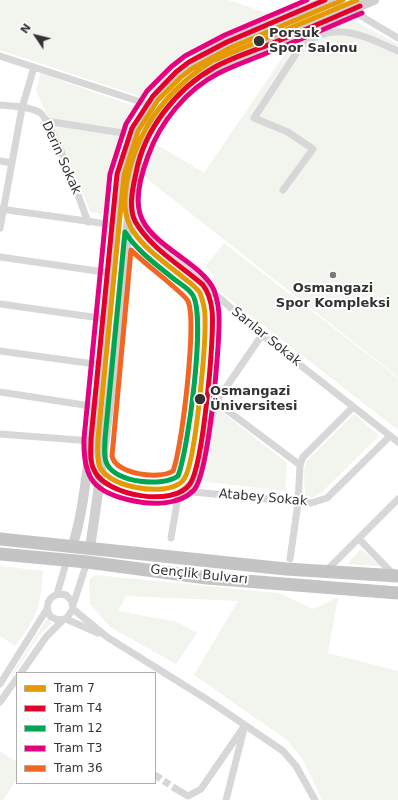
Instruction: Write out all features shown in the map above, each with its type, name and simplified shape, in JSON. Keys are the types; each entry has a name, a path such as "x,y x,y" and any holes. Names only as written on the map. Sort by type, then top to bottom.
{"highway":[{"name":"Gençlik Bulvarı","path":"0,539 286,569 396,575"},
{"path":"67,560 72,547"},
{"path":"87,562 90,548"},
{"name":"Gençlik Bulvarı","path":"0,554 87,562 207,578 398,593"}],"main road":[{"path":"72,547 80,520 97,407 107,319 118,192 125,160 139,122 150,105 168,84 190,65 214,50 268,24 327,0"},
{"path":"90,548 108,430 130,205 138,156 144,137 155,117 184,85 197,75 374,0"}],"street":[{"path":"327,0 351,10 398,38"},
{"path":"283,190 313,149 288,132 254,118 301,46 312,37 330,32 356,33 398,51"},
{"path":"0,56 150,105"},
{"path":"0,228 2,209 22,108 34,67"},
{"name":"Derin Sokak","path":"0,104 41,113 55,139 88,222"},
{"path":"46,121 123,133"},
{"path":"0,161 12,163"},
{"name":"Sarılar Sokak","path":"130,205 135,222 146,236 262,335 398,442"},
{"path":"2,209 115,225"},
{"path":"0,257 111,272"},
{"path":"0,304 107,319"},
{"path":"171,538 175,507 178,497 192,482 198,469 216,402 262,335"},
{"path":"0,351 102,365"},
{"path":"0,392 97,407"},
{"path":"216,402 300,465"},
{"path":"290,559 298,503 300,465 303,457 353,407"},
{"path":"0,434 92,441"},
{"name":"Atabey Sokak","path":"182,491 298,503 311,503 327,498 390,436"},
{"path":"326,571 398,499"},
{"path":"359,539 396,575"},
{"path":"16,683 2,681 47,609 49,600 57,594 67,560"},
{"path":"21,672 46,637 64,620 73,607 87,562"},
{"path":"57,594 66,595 72,601 73,607 107,637 283,751 296,766 315,800"},
{"path":"47,609 54,619 64,620 107,637"},
{"path":"0,702 16,683"},
{"path":"176,789 188,796 202,789 245,725"},
{"path":"227,799 245,725"}],"shaded area":[{"path":"0,0 228,0 270,14 227,32 204,44 167,74 145,98 0,50"},
{"name":"Osmangazi Spor Kompleksi","path":"349,18 398,44 398,377 137,171 148,139 204,173 293,42"},
{"path":"40,73 139,108 123,133 113,173 107,211 101,214 91,212 36,91"},
{"path":"224,243 398,378 398,430 209,283 215,276 205,267"},
{"path":"217,408 287,463 285,491 199,481"},
{"path":"354,414 379,436 322,492 312,498 305,496 304,469 308,460"},
{"path":"361,549 380,566 347,564"},
{"path":"0,566 43,571 39,603 29,627 15,646 0,636"},
{"path":"95,575 279,593 313,609 338,597 328,653 398,671 398,800 322,800 303,760 287,740 194,675 238,601 126,596 118,611 177,622 197,633 176,664 110,627 90,604 89,580"},
{"path":"47,619 52,623 40,634 12,676 11,675"},
{"path":"0,751 16,761 16,780 3,800 0,800"}],"tunnel":[{"path":"156,776 176,789"}],"tram line":[{"name":"T3","path":"307,0 225,35 185,56 171,67 147,91 126,124 110,174 84,439 84,453 89,474 94,482 109,494 120,498 149,503 166,503 181,499 188,495 194,490 199,479 209,435 218,353 218,304 214,290 207,280 154,235 145,225 140,214 138,200 140,185 153,143 167,119 176,108 186,97 207,80 219,73 362,13"},
{"name":"T4","path":"325,0 227,42 189,62 176,72 153,96 132,128 117,174 91,439 93,468 102,480 113,487 141,496 156,497 182,491 190,484 195,472 199,452 210,371 212,310 206,291 203,285 148,239 135,221 133,215 131,203 134,184 140,157 146,141 154,126 175,99 187,87 215,67 360,6"},
{"name":"7","path":"343,0 230,48 193,68 181,77 158,100 138,131 124,175 98,439 99,466 107,475 125,485 136,488 159,489 169,488 177,485 183,480 188,468 196,427 204,350 205,311 200,293 143,244 133,231 127,219 125,207 127,181 138,144 146,127 168,98 196,72 212,61 357,0"},
{"name":"12","path":"125,232 135,245 192,294 196,306 198,327 197,353 187,440 178,476 162,481 140,481 129,479 120,475 112,470 107,464 104,452 125,232"},
{"name":"36","path":"131,250 185,297 188,301 190,313 190,358 184,413 177,458 173,471 166,474 138,474 121,467 115,462 112,456 131,250"}],"place":[{"name":"Porsuk Spor Salonu","path":"259,41"},
{"name":"Osmangazi Spor Kompleksi","path":"333,275"},
{"name":"Osmangazi Üniversitesi","path":"200,399"}]}
